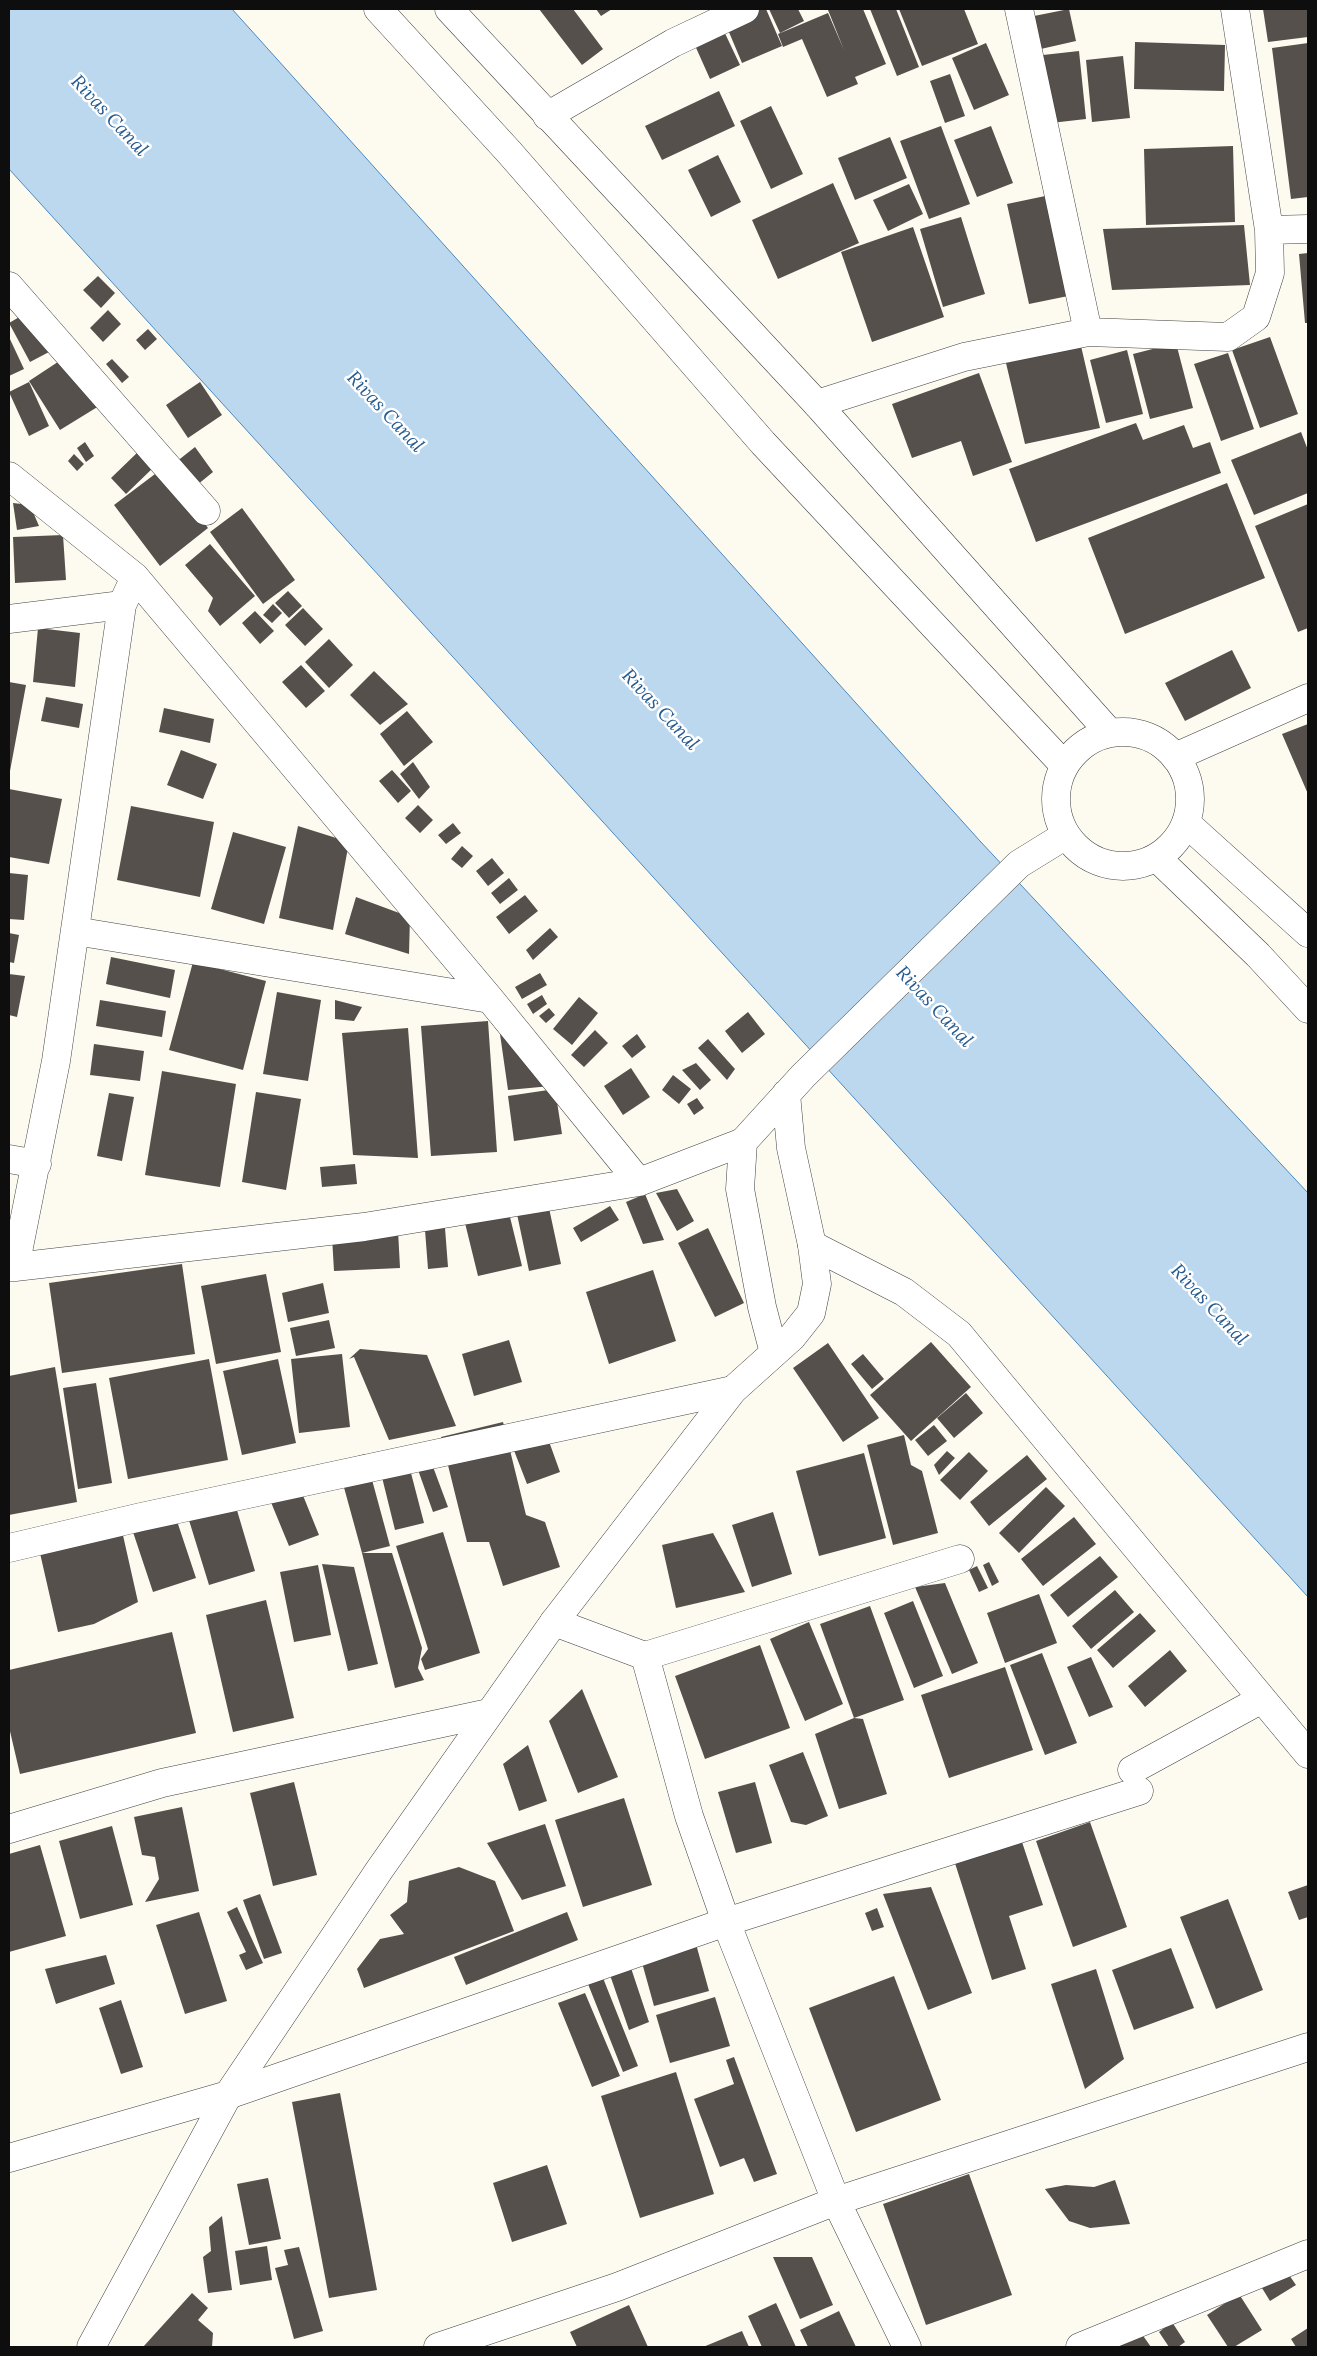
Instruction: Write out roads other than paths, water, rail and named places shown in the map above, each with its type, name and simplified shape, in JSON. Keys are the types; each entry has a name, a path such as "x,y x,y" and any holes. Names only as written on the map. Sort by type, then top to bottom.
{"street":[{"path":"378,9 509,152 763,443 1064,765"},
{"path":"449,9 817,404 1109,732"},
{"path":"547,116 673,43 745,9"},
{"path":"1019,9 1088,332"},
{"path":"817,404 964,357 1088,332 1228,337 1256,317 1270,273 1269,230 1235,9"},
{"path":"1269,230 1308,229"},
{"path":"9,286 206,510"},
{"path":"9,476 135,577 490,999 639,1182"},
{"path":"135,577 122,605 56,1061 36,1164 12,1267 364,1227 639,1182 743,1142 794,1085 1020,864 1066,835"},
{"path":"9,619 122,605"},
{"path":"1174,757 1308,698"},
{"path":"1109,732 1130,732 1149,737 1167,747 1180,763 1188,782 1190,802 1186,823 1179,836 1157,858 1138,865 1110,865 1097,862 1079,851 1066,835 1058,818 1055,800 1057,782 1064,765 1076,750 1091,738 1109,732"},
{"path":"1186,823 1308,933"},
{"path":"1157,858 1258,955 1308,1009"},
{"path":"75,931 490,999"},
{"path":"91,2347 228,2095 380,1869 554,1622 733,1390 792,1337 811,1313 817,1284 812,1245 791,1148 794,1085"},
{"path":"743,1142 740,1189 762,1307 774,1353"},
{"path":"9,1158 36,1164"},
{"path":"812,1245 904,1292 959,1334 1308,1754"},
{"path":"9,1548 141,1517 733,1390"},
{"path":"554,1622 645,1656 960,1559"},
{"path":"645,1656 689,1816 726,1922 836,2201 907,2347"},
{"path":"9,2158 228,2095 1136,1781 1262,1699"},
{"path":"9,1829 162,1783 489,1714"},
{"path":"438,2347 617,2287 836,2201 1308,2047"},
{"path":"1080,2347 1308,2254"}],"water":[{"name":"Rivas Canal","path":"9,9 232,9 980,841 1308,1193 1308,1597 9,169"}]}
